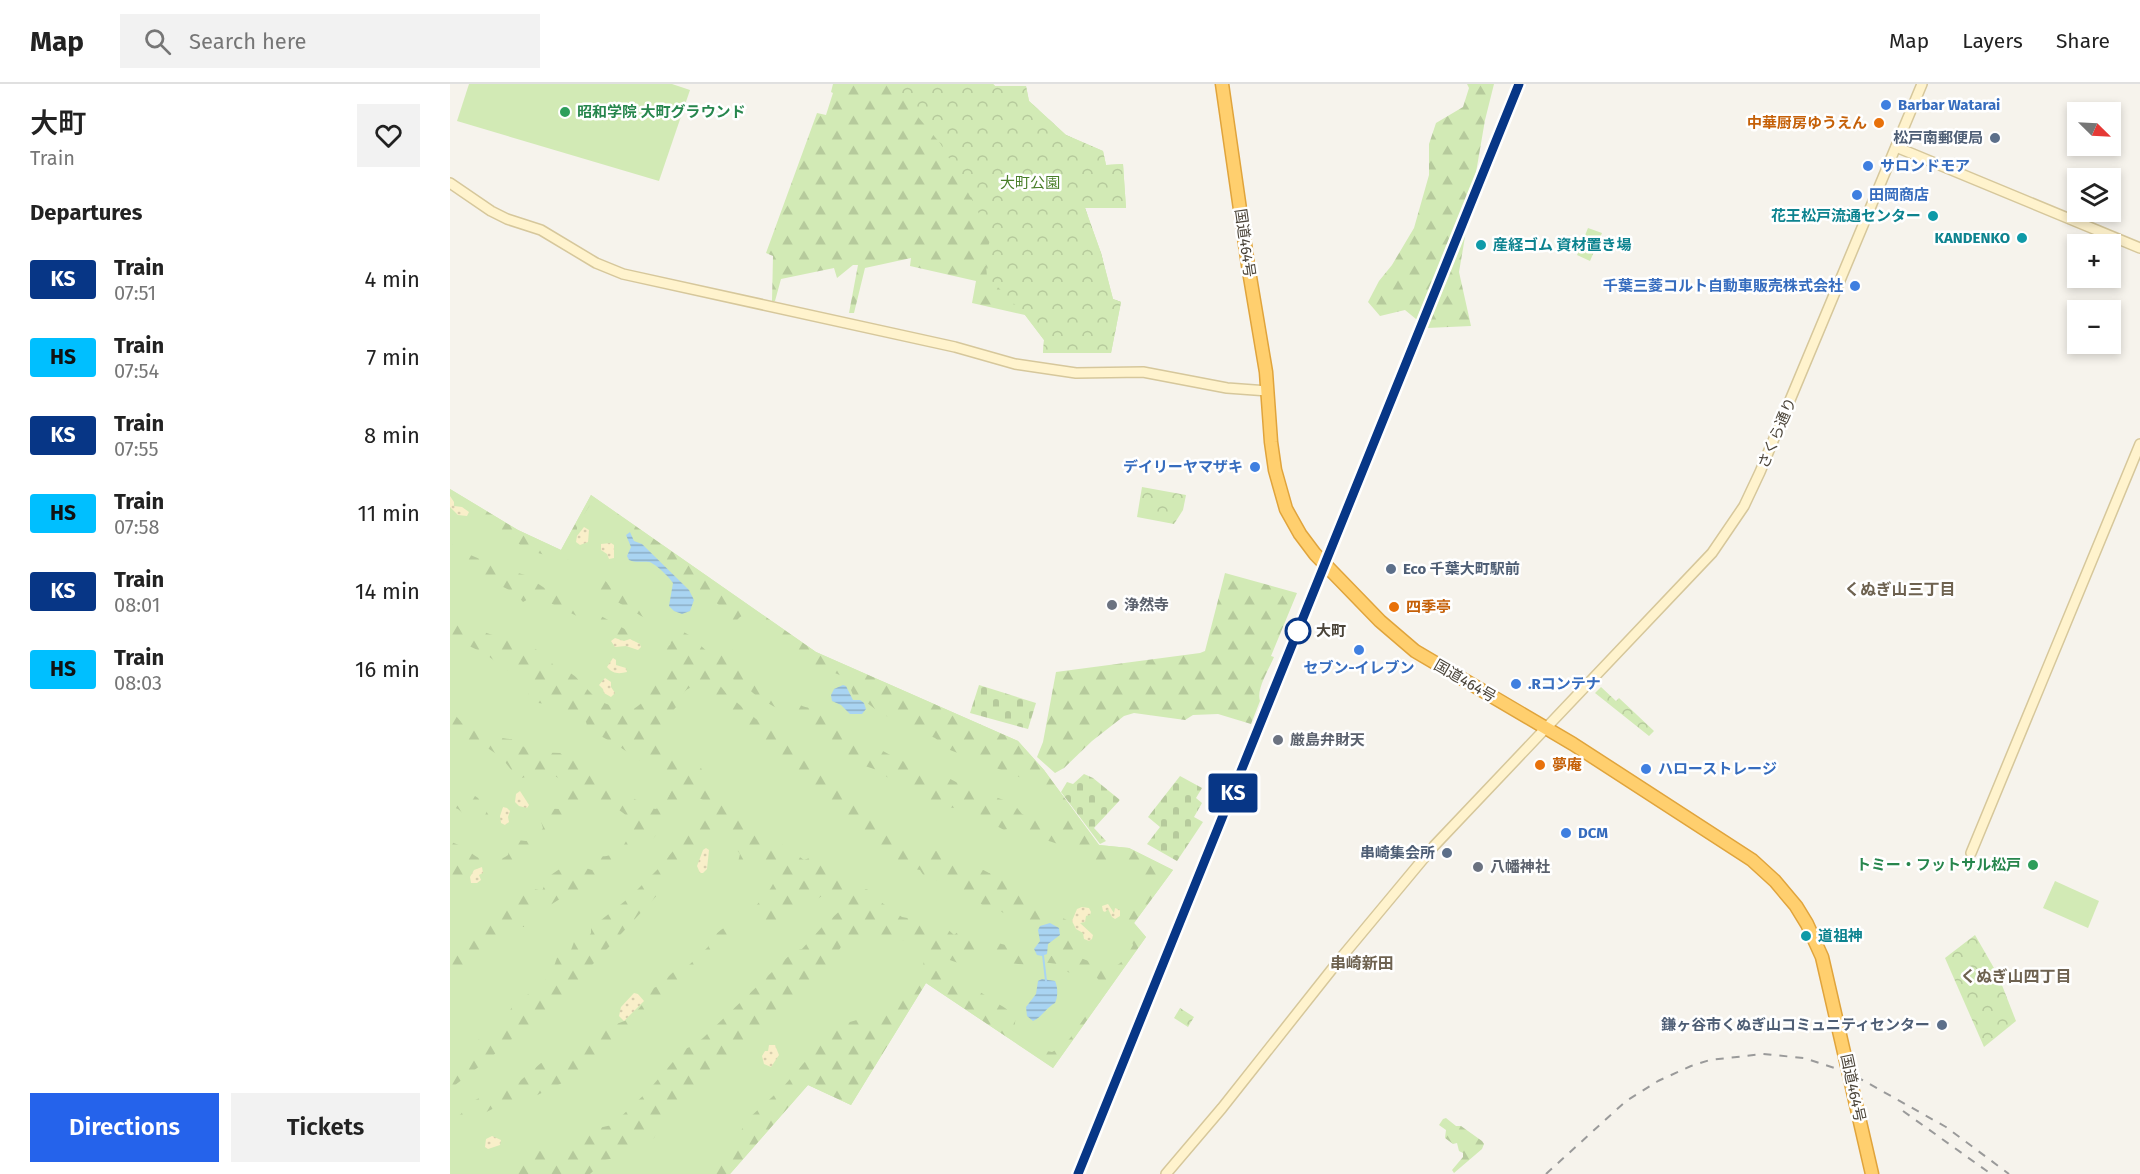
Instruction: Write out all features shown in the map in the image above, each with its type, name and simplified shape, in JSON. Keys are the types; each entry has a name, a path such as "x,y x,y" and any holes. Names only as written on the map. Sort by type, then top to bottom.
{"highway":[{"name":"国道464号","path":"1222,84 1268,391 1271,442 1280,494 1292,520 1315,554 1392,632 1415,651 1546,728 1650,793 1752,861 1776,881 1796,906 1817,945 1827,972 1872,1174"}],"street":[{"name":"さくら通り","path":"1166,1174 1418,865 1712,553 1744,506 1780,426 1922,84"},
{"path":"1896,147 2140,248"},
{"path":"450,183 491,211 541,230 596,263 623,274 955,347 1015,364 1076,373 1143,372 1227,388 1268,391"},
{"path":"1971,853 2140,444"}],"green space":[{"path":"469,84 672,84 690,90 659,181 457,121"},
{"path":"833,84 1026,86 1029,101 1066,135 1103,151 1106,165 1123,164 1126,208 1085,208 1101,253 1113,299 1121,302 1111,353 1043,353 1044,340 1025,315 972,303 976,281 910,266 911,258 865,268 854,313 849,313 858,265 853,265 837,278 834,268 781,279 775,301 772,301 773,256 766,253 817,113 826,115 833,93 831,92"},
{"name":"大町公園","path":"896,84 1026,86 1029,101 1066,135 1103,151 1106,165 1123,164 1126,208 1085,208 1101,253 1113,299 1121,302 1111,353 1043,353 1044,340 1025,315 987,276 985,257 991,237 940,143 897,92"},
{"path":"1467,84 1494,84 1485,120 1459,272 1471,326 1427,328 1405,310 1380,316 1368,302 1414,228 1429,175 1429,144 1436,123 1463,107 1469,88"},
{"path":"1588,228 1602,233 1590,261 1577,255"},
{"path":"1142,487 1186,495 1183,510 1174,524 1137,517"},
{"path":"450,489 518,530 561,550 591,495 816,652 1018,741 1044,770 1099,845 1129,848 1173,870 1134,923 1146,937 1053,1068 926,983 851,1105 808,1085 730,1174 450,1174"},
{"path":"450,489 518,530 561,550 591,495 816,652 1018,741 1044,770 1099,845 1129,848 1173,870 1134,923 1146,937 1053,1068 926,983 851,1105 808,1085 730,1174 699,1174 738,1136 748,1119 783,1087 836,1026 881,1013 893,993 910,982 922,969 926,954 911,944 903,940 882,949 873,941 857,936 842,945 830,966 796,998 762,1038 745,1043 708,1071 701,1082 703,1093 699,1098 677,1101 662,1120 653,1139 645,1144 638,1142 623,1156 605,1160 590,1174 513,1174 521,1155 532,1150 555,1153 573,1143 585,1131 612,1125 647,1092 684,1049 693,1046 703,1038 794,951 802,949 843,908 839,895 834,890 798,911 790,919 753,923 663,1008 612,1048 595,1067 521,1103 500,1105 450,1131 450,1122 461,1114 469,1103 504,1086 514,1086 541,1063 559,1061 573,1056 579,1046 611,1026 630,1019 646,1000 647,991 658,986 680,966 688,966 708,947 709,940 719,932 727,926 749,924 753,910 774,882 768,870 756,861 747,860 740,868 737,866 740,854 728,838 715,832 708,836 692,850 675,876 566,993 450,1089 450,1067 464,1057 466,1052 478,1049 479,1039 504,1020 519,996 527,995 537,988 537,984 545,981 546,970 553,969 557,958 571,950 574,942 587,939 591,928 630,897 658,869 703,815 707,807 703,800 697,797 679,808 652,839 616,863 609,874 595,879 572,897 563,897 544,909 534,909 524,927 501,934 497,939 500,944 490,951 483,949 475,957 457,985 450,986 450,959 454,958 510,897 532,888 542,891 548,877 561,868 576,865 592,870 598,858 621,849 629,835 632,821 611,805 586,800 573,812 563,828 543,842 529,848 518,858 500,864 474,865 460,884 450,887 450,842 484,861 491,862 508,855 510,846 486,829 485,824 480,820 466,816 450,806 450,798 465,806 475,796 499,829 510,837 530,841 536,839 543,828 537,808 559,809 569,795 564,781 551,774 543,772 522,778 517,777 501,757 489,749 460,739 450,730 450,714 456,716 462,723 470,722 482,726 499,737 513,739 531,752 560,753 581,765 604,784 655,809 663,807 674,786 617,745 588,729 586,722 578,716 571,716 556,705 538,703 530,699 526,684 484,653 467,645 450,642 450,614 489,634 532,647 549,659 555,668 573,674 597,699 626,710 635,708 646,698 663,662 660,654 629,635 616,635 546,601 532,597 523,602 511,591 483,579 450,559 450,543 461,551 501,568 525,575 549,591 579,604 632,633 665,647 670,645 672,639 670,633 582,581 570,572 565,562 525,549 501,529 471,514 463,503 450,494","holes":["590,505 612,512 632,527 667,563 732,617 730,633 716,652 710,654 689,635 666,619 659,618 656,611 643,607 632,593 612,589 604,579 589,579 573,569 569,565 568,550 577,525","749,615 765,625 809,662 849,679 853,685 851,690 854,698 862,699 879,712 903,725 910,725 917,729 917,735 920,737 928,735 950,750 1045,787 1058,804 1056,818 1051,822 1034,819 1022,814 1014,804 956,782 937,772 920,769 892,756 839,727 815,701 810,708 771,694 753,677 738,669 733,661 734,627 741,616","726,675 759,698 838,743 842,750 862,765 874,769 930,803 966,809 984,816 1004,830 1025,830 1070,850 1076,858 1092,865 1099,872 1114,863 1131,861 1146,879 1147,887 1126,923 1133,945 1127,955 1116,966 1110,967 1077,957 1072,925 1008,876 989,873 970,863 950,859 938,851 905,843 862,806 853,805 827,774 809,763 769,724 756,719 726,693 718,683 720,677","694,687 711,695 730,714 746,738 756,741 792,775 805,781 809,791 834,807 875,846 961,895 963,902 971,903 975,899 986,908 1000,911 1020,922 1036,927 1056,919 1067,926 1070,930 1061,950 1052,956 1031,958 1030,952 959,931 954,935 943,925 902,917 867,889 853,890 841,879 830,877 822,861 812,857 804,860 753,824 730,805 718,791 697,781 702,769 694,765 685,767 667,747 662,735 664,722 687,689","987,948 998,952 999,961 1005,966 1010,963 1028,965 1033,961 1058,964 1072,973 1093,974 1100,983 1101,994 1063,1046 1052,1052 1042,1050 1014,1032 1016,1014 976,990 964,987 962,981 932,969 931,966 935,955 973,968 975,964 970,955 972,952"]},
{"path":"1225,573 1297,593 1271,656 1274,657 1261,685 1260,701 1251,724 1218,714 1193,715 1185,720 1134,713 1124,716 1092,741 1064,768 1055,773 1037,757 1043,742 1056,672 1205,651"},
{"path":"979,685 1036,703 1028,729 970,713"},
{"path":"1601,687 1616,701 1619,698 1654,731 1649,736 1595,693"},
{"path":"1084,774 1093,778 1120,800 1094,828 1106,841 1100,844 1061,792 1067,782 1073,784"},
{"path":"1180,776 1202,788 1196,798 1202,803 1194,817 1203,822 1177,861 1147,844 1160,827 1148,817"},
{"name":"トミー・フットサル松戸","path":"2055,881 2099,901 2088,928 2043,908"},
{"path":"1975,935 1998,975 2016,1021 1984,1047 1945,958"},
{"path":"1180,1008 1194,1017 1188,1027 1174,1018"},
{"path":"1446,1118 1456,1126 1461,1126 1484,1144 1482,1149 1454,1173 1452,1170 1463,1157 1463,1153 1459,1151 1457,1143 1453,1144 1445,1138 1446,1130 1439,1125"}],"sand":[{"path":"450,496 454,506 462,507 469,512 467,516 458,515 450,507"},
{"path":"584,527 589,530 588,542 580,545 576,542 577,536"},
{"path":"601,544 614,545 614,558 609,559 607,554 601,550"},
{"path":"615,638 624,641 630,639 640,644 641,647 638,650 626,646 615,647 611,641"},
{"path":"613,658 616,660 616,665 626,668 627,672 616,673 607,667"},
{"path":"605,678 611,682 615,693 611,697 604,693 599,685"},
{"path":"520,791 529,805 527,808 515,802 516,794"},
{"path":"503,807 510,811 509,822 505,825 501,823 500,816"},
{"path":"706,848 709,850 707,869 700,873 697,866"},
{"path":"482,867 483,873 479,875 481,880 471,883 470,877 474,870"},
{"path":"1108,904 1114,913 1115,908 1120,910 1120,916 1115,919 1108,909 1103,911 1102,906"},
{"path":"1089,908 1091,912 1086,916 1085,922 1080,923 1093,935 1089,941 1084,939 1083,933 1076,929 1072,921 1077,909"},
{"path":"634,993 644,1001 624,1021 619,1016 621,1007"},
{"path":"769,1045 775,1045 779,1055 771,1067 764,1064 762,1056 765,1051 768,1051"},
{"path":"492,1136 501,1140 500,1145 488,1149 485,1147 486,1139"}],"water":[{"path":"630,532 634,541 642,544 689,590 694,600 690,611 682,614 669,606 673,583 666,574 652,563 629,560 627,556 631,547 626,535"},
{"path":"846,686 853,700 860,700 864,703 866,709 862,714 850,714 841,705 832,701 831,695 834,689"},
{"path":"1050,923 1059,928 1060,935 1048,944 1047,954 1037,955 1034,949 1040,941 1038,930 1040,926"},
{"path":"1042,979 1055,981 1057,998 1055,1003 1033,1021 1027,1016 1026,1007 1036,994 1038,981"}],"waterway":[{"path":"1043,955 1046,981"}],"railway":[{"path":"1078,1174 1519,84"},
{"path":"1546,1174 1626,1101 1658,1081 1710,1060 1763,1054 1804,1058 1850,1073 1946,1127 2009,1174"},
{"path":"1903,1111 1991,1174"}],"train":[{"name":"KS","path":"1078,1174 1519,84"}],"place":[{"name":"Barbar Watarai","path":"1886,105"},
{"name":"昭和学院 大町グラウンド","path":"565,112"},
{"name":"中華厨房ゆうえん","path":"1879,123"},
{"name":"松戸南郵便局","path":"1995,138"},
{"name":"サロンドモア","path":"1868,166"},
{"name":"田岡商店","path":"1857,195"},
{"name":"花王松戸流通センター","path":"1933,216"},
{"name":"KANDENKO","path":"2022,238"},
{"name":"産経ゴム 資材置き場","path":"1481,245"},
{"name":"千葉三菱コルト自動車販売株式会社","path":"1855,286"},
{"name":"デイリーヤマザキ","path":"1255,467"},
{"name":"Eco 千葉大町駅前","path":"1391,569"},
{"name":"浄然寺","path":"1112,605"},
{"name":"四季亭","path":"1394,607"},
{"name":"大町","path":"1298,631"},
{"name":"セブン-イレブン","path":"1359,650"},
{"name":".Rコンテナ","path":"1516,684"},
{"name":"厳島弁財天","path":"1278,740"},
{"name":"夢庵","path":"1540,765"},
{"name":"ハローストレージ","path":"1646,769"},
{"name":"DCM","path":"1566,833"},
{"name":"串崎集会所","path":"1447,853"},
{"name":"トミー・フットサル松戸","path":"2033,865"},
{"name":"八幡神社","path":"1478,867"},
{"name":"道祖神","path":"1806,936"},
{"name":"鎌ヶ谷市くぬぎ山コミュニティセンター","path":"1942,1025"}],"district":[{"name":"くぬぎ山三丁目","path":"1900,589"},
{"name":"串崎新田","path":"1362,963"},
{"name":"くぬぎ山四丁目","path":"2016,976"}]}
